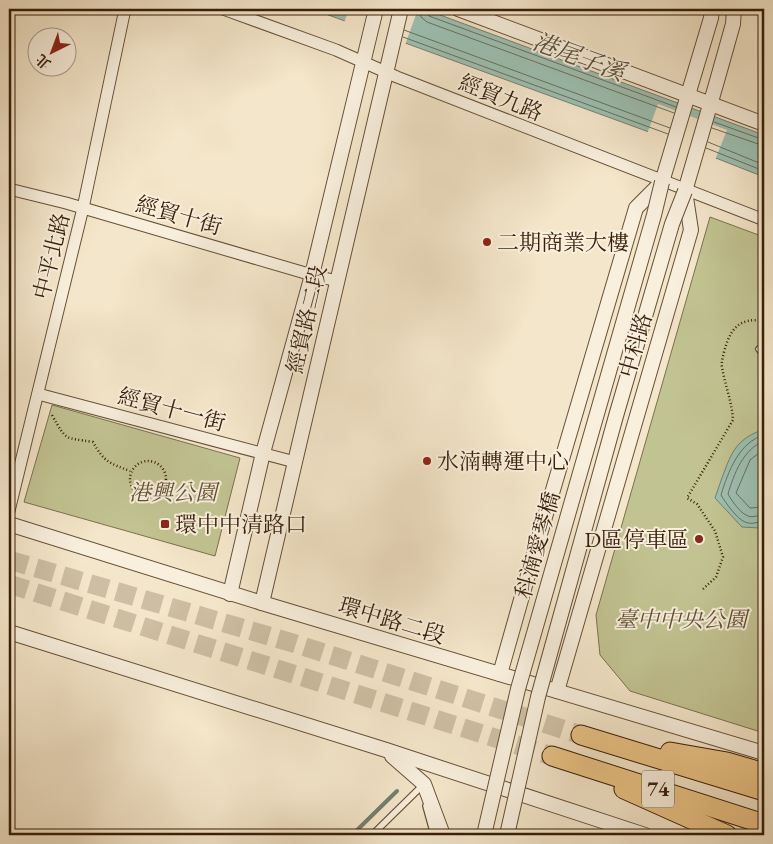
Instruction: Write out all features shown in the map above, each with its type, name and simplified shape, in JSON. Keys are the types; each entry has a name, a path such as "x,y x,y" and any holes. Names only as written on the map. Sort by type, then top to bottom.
{"highway":[{"name":"74","path":"764,773 727,762 581,735 764,791"},
{"name":"74","path":"727,835 552,756 764,824"}],"street":[{"name":"中平北路","path":"9,511 83,208 125,9"},
{"name":"經貿九路","path":"223,9 336,50 385,72 662,182 686,184 764,220"},
{"name":"經貿路二段","path":"230,594 263,453 312,275 376,9"},
{"name":"經貿路二段","path":"262,603 400,9"},
{"path":"458,9 764,124"},
{"name":"中科路","path":"500,674 636,208 662,182 711,18 712,9"},
{"name":"中科路","path":"557,691 691,230 686,184 733,24 734,9"},
{"name":"科湳愛琴橋","path":"484,835 518,689 662,182"},
{"name":"科湳愛琴橋","path":"507,835 541,687 618,407 672,224 686,184"},
{"name":"經貿十街","path":"9,189 83,208 312,275 337,280"},
{"name":"經貿十一街","path":"38,394 295,462"},
{"name":"環中路二段","path":"9,524 230,594 764,753"},
{"path":"9,632 386,750 645,835"},
{"path":"386,750 424,784 443,835"}],"lane":[{"path":"759,349 764,355"},
{"path":"372,835 424,784"},
{"path":"424,784 426,810 434,835"}],"path":[{"path":"703,589 716,577 723,557 716,531 697,504 687,498 734,420 733,407 721,365 732,330 737,325 754,320 764,322"},
{"path":"52,415 62,434 68,439 93,442 101,456 111,464 131,471"},
{"path":"151,461 156,463 161,466 166,478 163,489 154,496 136,494 130,484 131,471 139,462 151,461"}],"green space":[{"name":"臺中中央公園","path":"710,217 764,237 764,733 630,691 600,655 596,615"},
{"name":"港興公園","path":"52,405 240,458 215,556 24,502"}],"water":[{"path":"312,9 424,9 764,135 764,177 660,136"},
{"path":"764,430 764,524 760,528 742,527 715,498 732,453 748,437"}],"pier":[{"path":"349,9 418,9 405,45 344,23"},
{"path":"658,104 727,130 715,160 647,134"}],"waterway":[{"path":"352,835 397,791"}],"tunnel":[{"path":"9,560 293,643 581,735"},
{"path":"9,584 552,756"}],"place":[{"name":"二期商業大樓","path":"487,242"},
{"name":"水湳轉運中心","path":"427,461"},
{"name":"環中中清路口","path":"165,524"},
{"name":"D區停車區","path":"699,539"}],"water label":[{"name":"港尾子溪","path":"579,57"}]}
